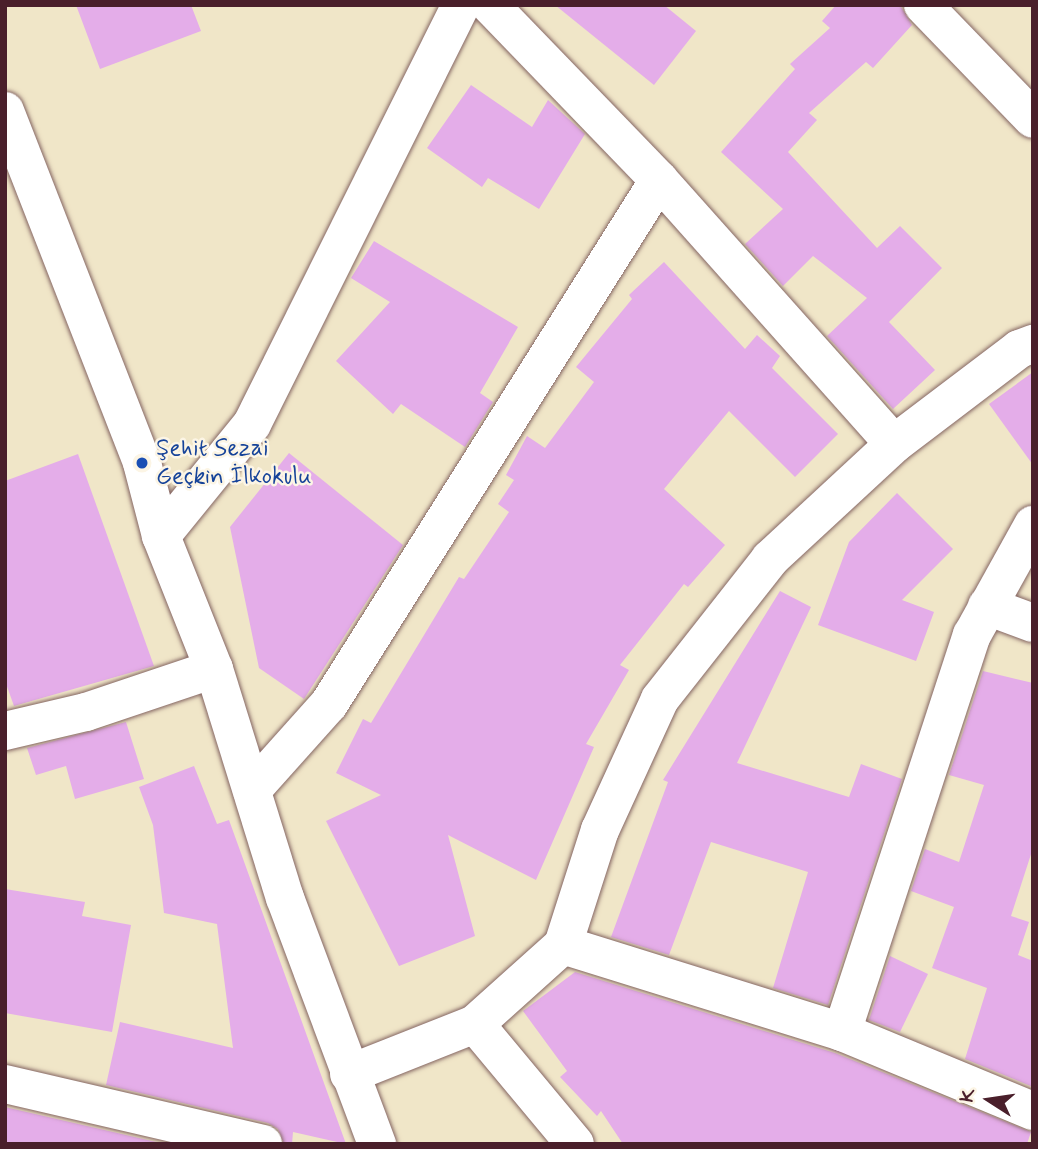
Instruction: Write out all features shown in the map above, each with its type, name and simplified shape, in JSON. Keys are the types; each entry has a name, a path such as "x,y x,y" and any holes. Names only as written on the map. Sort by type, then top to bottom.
{"street":[{"path":"161,536 252,424 461,5"},
{"path":"490,5 659,180 894,444"},
{"path":"923,5 1033,118"},
{"path":"5,111 142,463 161,536 214,669 285,898 377,1144"},
{"path":"252,790 329,704 659,180"},
{"path":"349,1074 475,1024 563,945 600,830 660,699 770,559 894,444 1019,349 1033,344"},
{"path":"842,1031 972,635 1033,525"},
{"path":"987,606 1033,623"},
{"path":"5,731 86,712 214,669"},
{"path":"563,945 842,1031 1033,1111"},
{"path":"475,1024 575,1144"},
{"path":"5,1084 150,1132 263,1144"}],"building":[{"path":"76,5 191,5 201,31 100,69"},
{"path":"555,5 664,5 696,31 654,85"},
{"path":"836,5 900,5 912,25 873,68 866,62 809,113 817,120 788,152 877,248 900,226 942,268 889,322 935,370 893,409 827,336 867,298 813,256 783,286 745,244 783,209 721,152 795,69 790,64 830,28 822,21"},
{"path":"471,85 532,127 548,100 585,134 539,209 488,178 482,187 427,148"},
{"path":"374,241 518,327 480,393 493,402 465,447 401,404 393,414 336,361 390,302 351,278"},
{"path":"664,262 745,349 757,335 780,356 772,368 838,434 795,477 729,411 664,489 725,545 688,587 684,584 620,665 629,670 586,744 594,747 536,880 448,835 475,936 399,966 326,821 381,795 336,773 363,719 371,723 459,577 464,579 509,512 498,504 514,480 506,475 527,436 545,448 594,382 576,367 632,299 629,295"},
{"path":"1033,372 1033,465 989,404"},
{"path":"289,453 403,545 304,699 259,668 230,527"},
{"path":"78,454 154,666 14,706 5,681 5,481"},
{"path":"897,493 953,549 902,600 934,612 916,661 818,625 849,542"},
{"path":"780,591 811,607 737,763 849,797 861,764 902,779 828,1005 773,988 808,872 711,842 669,955 611,937 668,782 663,780"},
{"path":"983,671 1033,683 1033,848 1011,916 1029,922 1018,955 1033,961 1033,1087 965,1059 987,988 932,968 954,907 911,891 925,849 959,862 984,785 949,775"},
{"path":"126,722 144,779 75,799 66,766 36,775 27,748"},
{"path":"194,766 217,824 229,820 346,1144 293,1132 292,1144 284,1144 278,1129 268,1123 106,1085 120,1022 233,1048 217,924 164,913 153,825 139,787"},
{"path":"5,889 85,902 82,916 131,925 112,1032 5,1013"},
{"path":"890,956 928,974 900,1032 869,1020"},
{"path":"575,972 835,1053 1031,1132 1027,1144 623,1144 601,1111 597,1116 560,1077 567,1071 523,1011"},
{"path":"5,1107 165,1144 5,1144"}],"place":[{"name":"Şehit Sezai Geçkin İlkokulu","path":"142,463"}]}
